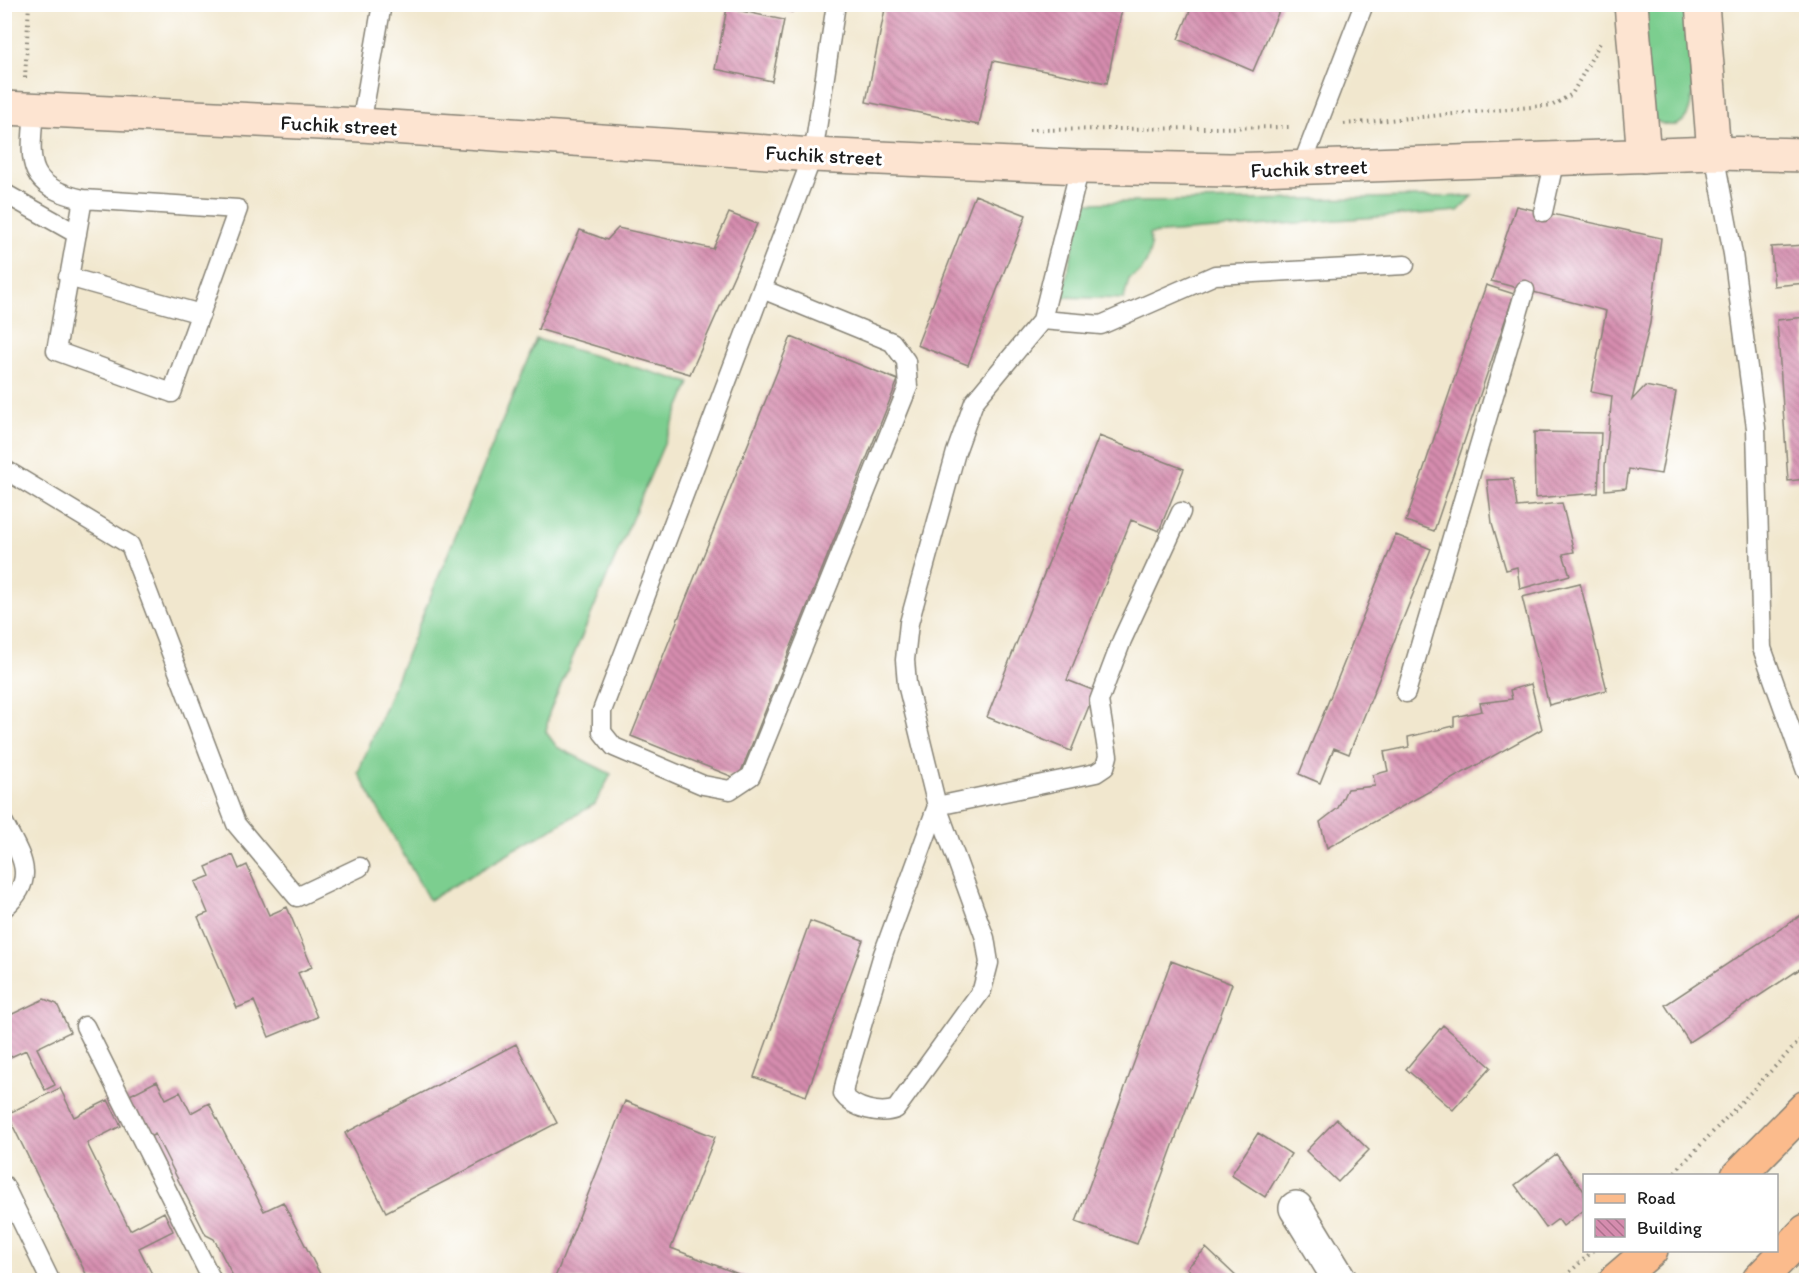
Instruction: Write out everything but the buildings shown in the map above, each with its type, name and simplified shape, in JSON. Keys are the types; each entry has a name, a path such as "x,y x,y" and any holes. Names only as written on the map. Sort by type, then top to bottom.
{"main road":[{"path":"1740,1174 1806,1107"},
{"path":"1760,1281 1806,1231"},
{"path":"1616,1281 1650,1252"},
{"path":"1637,1281 1665,1252"}],"street":[{"path":"1631,4 1644,156"},
{"path":"1701,4 1714,153"},
{"name":"Fuchik street","path":"15,108 361,125 813,155 1080,167 1230,170 1714,153 1806,155"},
{"path":"1296,1208 1340,1281"}],"lane":[{"path":"361,125 382,4"},
{"path":"762,289 892,342 906,361 908,387 751,776 730,790 703,785 614,747 602,732 603,711 762,289 813,155 836,4"},
{"path":"1302,168 1364,4"},
{"path":"15,108 34,172 58,194 83,199 238,209 172,393 56,351 83,199"},
{"path":"1714,153 1733,254 1756,428 1762,648 1806,771"},
{"path":"1543,212 1555,159"},
{"path":"937,806 883,954 845,1083 843,1094 847,1101 878,1112 885,1113 896,1108 982,990 989,963 985,938 937,806 907,684 905,660 909,623 956,452 974,402 1042,320 1080,167"},
{"path":"4,193 77,234"},
{"path":"1042,320 1101,325 1215,275 1405,265"},
{"path":"68,277 201,314"},
{"path":"1406,693 1525,290"},
{"path":"4,468 130,545 236,824 297,897 360,867"},
{"path":"937,806 1096,773 1105,767 1108,756 1099,701 1122,640 1181,512"},
{"path":"4,823 26,868 19,895 4,908"},
{"path":"85,1026 212,1281"},
{"path":"4,1185 50,1281"}],"path":[{"path":"15,108 29,4"},
{"path":"1022,130 1317,126 1553,105 1572,94 1603,38"},
{"path":"1673,1174 1806,1034"},
{"path":"1561,1281 1593,1252"}],"green space":[{"path":"1638,5 1684,5 1693,84 1691,105 1684,119 1673,125 1654,120"},
{"path":"1473,196 1458,211 1149,234 1151,247 1147,261 1141,271 1129,279 1124,299 1062,297 1083,203"},
{"path":"536,339 690,383 549,713 546,732 557,747 611,774 595,804 429,900 358,773"}]}
